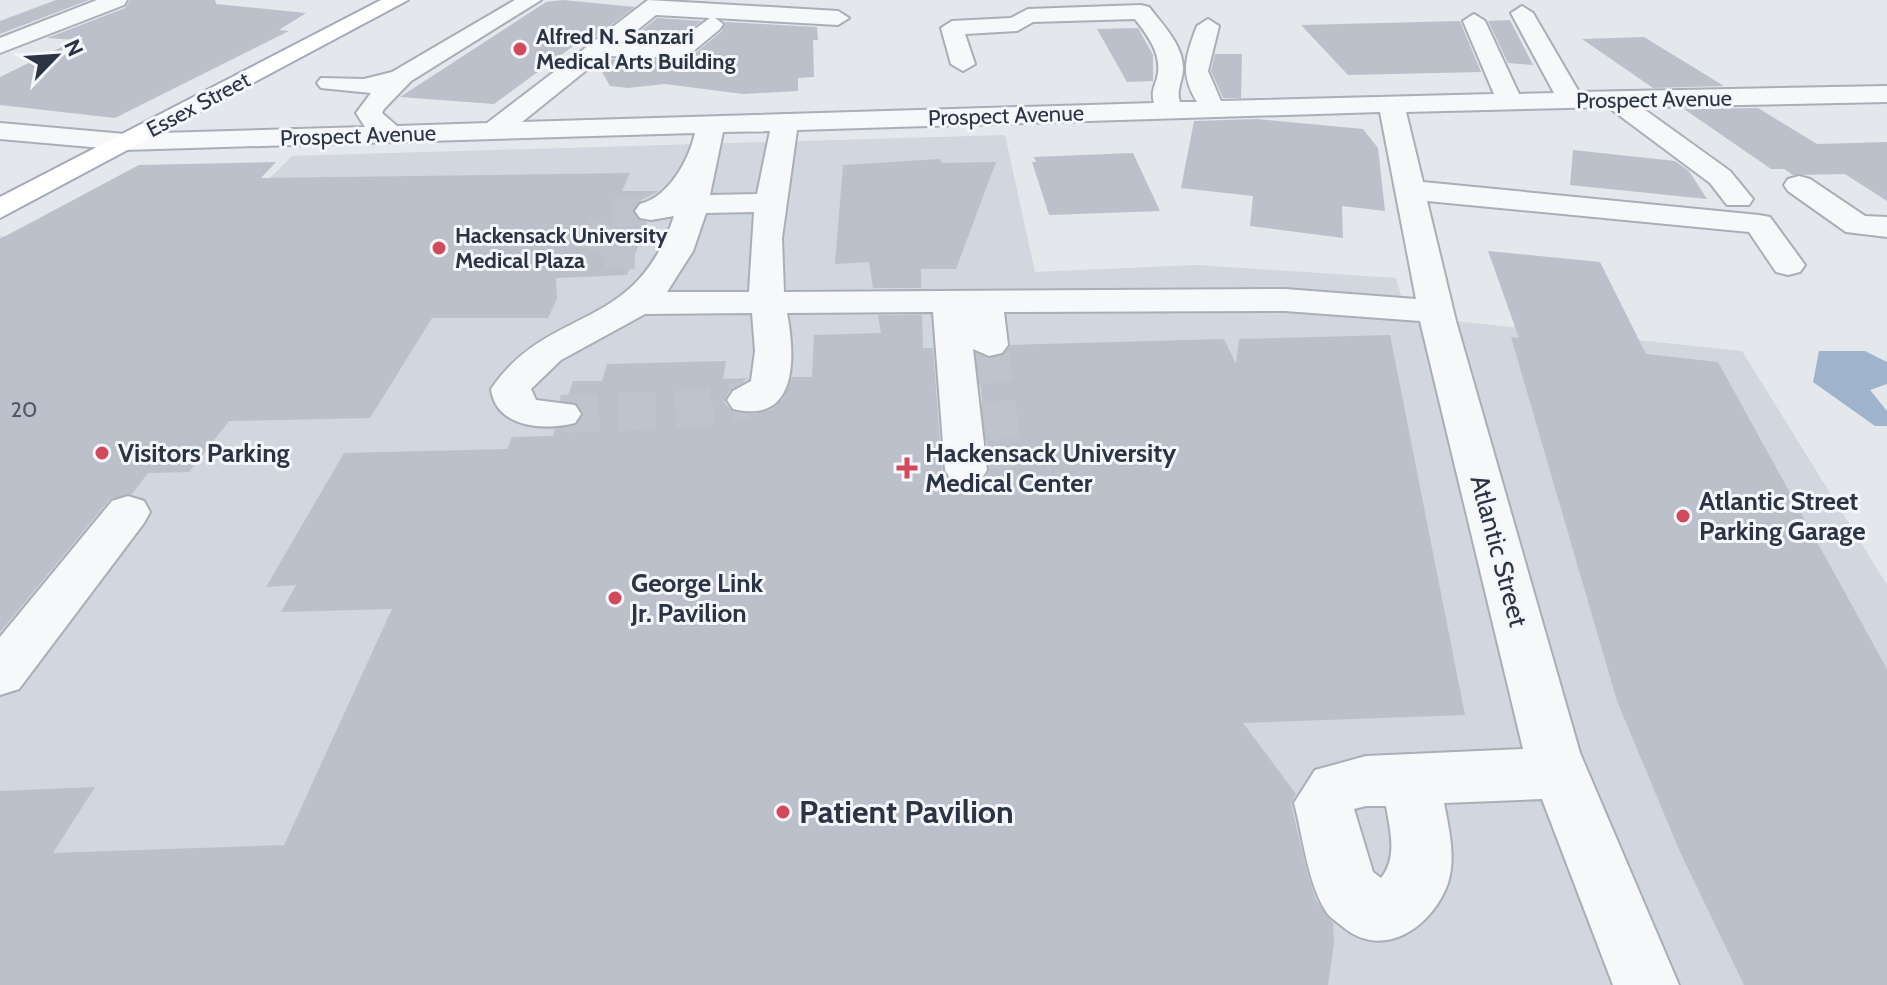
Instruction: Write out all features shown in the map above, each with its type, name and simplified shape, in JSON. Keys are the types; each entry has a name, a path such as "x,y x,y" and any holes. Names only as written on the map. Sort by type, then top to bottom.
{"main road":[{"name":"Essex Street","path":"0,209 397,0"}],"street":[{"path":"0,46 116,0"},
{"path":"330,83 364,87 401,77 530,0"},
{"path":"494,131 656,4 838,18"},
{"path":"963,64 952,28 1017,24 1028,16 1141,12 1172,57 1173,76 1164,93 1169,111"},
{"path":"1522,13 1571,101"},
{"path":"1474,21 1510,102"},
{"path":"599,49 677,53 712,24"},
{"path":"1208,26 1194,64 1195,80 1215,109"},
{"path":"392,134 378,126 369,113 373,103 399,83 401,77"},
{"path":"279,137 328,118 364,95 367,90 364,87"},
{"name":"Prospect Avenue","path":"0,131 125,142 1391,104 1887,94"},
{"path":"1615,100 1720,177 1738,199"},
{"name":"Atlantic Street","path":"1391,104 1436,312 1560,773 1646,985"},
{"path":"747,400 765,391 772,380 774,362 765,277 772,203 785,122"},
{"path":"561,414 527,412 513,403 511,389 519,374 538,356 644,297 682,241 711,124"},
{"path":"651,211 663,209 703,159"},
{"path":"1799,185 1857,225 1887,227"},
{"path":"1409,190 1759,224 1788,265"},
{"path":"692,204 772,203"},
{"path":"635,254 644,258 644,297"},
{"path":"644,297 768,303 1314,301 1436,312"},
{"path":"968,304 989,345"},
{"path":"966,470 968,304"},
{"path":"0,674 128,512"},
{"path":"1411,780 1560,773"}],"shaded area":[{"name":"Hackensack University Medical Center","path":"1005,135 1035,272 1196,265 1396,278 1407,316 1742,351 1887,585 1887,985 0,985 0,236 217,230 292,156"}],"water":[{"path":"1819,351 1865,351 1887,362 1887,384 1870,390 1887,411 1887,426 1875,426 1813,382"}],"building":[{"path":"56,0 89,0 0,34 0,21"},
{"path":"130,0 215,0 216,4 306,13 279,30 289,31 115,118 0,105 0,77 76,40 47,38 125,8"},
{"name":"Alfred N. Sanzari Medical Arts Building","path":"563,0 635,7 586,44 583,39 494,104 400,97 546,2"},
{"path":"657,18 702,21 671,43 629,40"},
{"path":"1510,20 1533,65 1508,63 1488,21"},
{"path":"1460,21 1481,72 1348,75 1301,25"},
{"path":"725,22 817,27 818,40 813,40 814,77 798,78 798,91 743,94 665,84 628,88 610,86 598,65 605,59 687,60 722,31"},
{"path":"1138,28 1153,55 1153,81 1127,82 1097,29"},
{"path":"1644,37 1724,86 1653,88 1582,39"},
{"path":"1215,54 1242,54 1241,98 1223,98 1211,71"},
{"path":"1758,108 1817,144 1887,142 1887,201 1845,174 1793,175 1784,169 1771,169 1684,109"},
{"path":"1257,119 1363,129 1378,148 1385,211 1342,206 1343,238 1250,226 1253,196 1181,188 1194,121"},
{"path":"1573,150 1675,161 1689,171 1707,199 1570,185"},
{"path":"1133,153 1160,211 1049,215 1032,162 1036,162 1034,157"},
{"path":"940,159 942,163 996,162 956,269 921,269 921,288 873,288 869,262 835,264 843,165"},
{"path":"276,162 261,178 630,173 622,191 659,191 639,201 633,209 638,220 647,222 627,275 556,278 557,299 548,318 432,318 370,418 229,421 189,472 148,473 132,494 110,499 0,632 0,239 139,165"},
{"name":"Atlantic Street Parking Garage","path":"1488,251 1600,262 1646,354 1718,362 1887,669 1887,985 1744,985 1680,852 1617,701 1511,337 1519,338"},
{"path":"878,315 922,315 923,348 933,348 942,470 950,483 965,487 982,483 990,470 977,354 990,359 1003,356 1011,345 1224,339 1236,364 1239,339 1390,335 1465,715 1243,723 1296,794 1291,804 1307,872 1316,900 1333,923 1334,943 1328,985 0,985 0,791 95,787 53,853 284,845 392,609 281,612 296,585 266,587 344,453 507,449 512,437 553,436 555,429 576,426 584,416 578,403 566,401 573,381 602,381 607,364 726,361 723,379 748,378 730,389 724,402 733,412 755,414 771,410 783,399 792,377 812,377 814,335 881,333"}],"tunnel":[{"path":"635,254 592,253 608,213 651,211"},
{"path":"989,345 1003,455"},
{"path":"561,414 694,409 747,400"},
{"path":"1003,453 1005,468"}],"place":[{"name":"Alfred N. Sanzari Medical Arts Building","path":"520,49"},
{"name":"Hackensack University Medical Plaza","path":"439,248"},
{"name":"Visitors Parking","path":"102,453"},
{"name":"Hackensack University Medical Center","path":"907,468"},
{"name":"Atlantic Street Parking Garage","path":"1683,516"},
{"name":"George Link Jr. Pavilion","path":"615,598"},
{"name":"Patient Pavilion","path":"783,812"}]}
